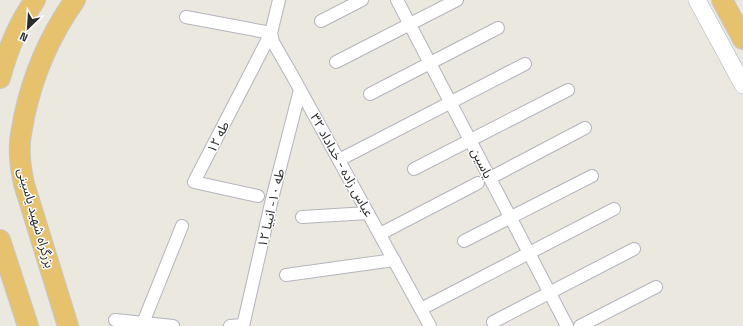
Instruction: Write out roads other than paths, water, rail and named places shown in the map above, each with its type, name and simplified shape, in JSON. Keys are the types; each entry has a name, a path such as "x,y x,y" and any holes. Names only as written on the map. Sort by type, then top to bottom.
{"highway":[{"path":"0,78 14,38 34,0"},
{"name":"بزرگراه شهید یاسینی","path":"68,326 24,184 21,170 20,143 26,109 37,71 53,35 75,0"},
{"path":"722,0 743,41"},
{"path":"0,240 28,326"}],"main road":[{"path":"697,0 743,85"},
{"path":"700,0 743,41"}],"street":[{"path":"186,17 271,33 279,0"},
{"path":"321,21 362,0"},
{"name":"یاسین","path":"397,0 567,326"},
{"path":"336,62 457,0"},
{"path":"370,94 498,28"},
{"name":"عباس زاده - خداداد ۳۲","path":"271,33 273,42 430,326"},
{"name":"طه ۱۲","path":"258,196 194,182 271,33"},
{"path":"339,160 525,64"},
{"name":"طه ۱۰- انبیا ۱۲","path":"243,326 272,198 300,90"},
{"path":"414,169 568,90"},
{"path":"490,178 585,128"},
{"path":"464,241 592,176"},
{"path":"380,234 478,183"},
{"path":"421,309 614,209"},
{"path":"302,217 368,213"},
{"path":"143,323 182,226"},
{"path":"493,322 634,249"},
{"path":"286,275 394,260"},
{"path":"580,326 656,287"},
{"path":"115,320 173,326"},
{"path":"230,326 243,326"}]}
